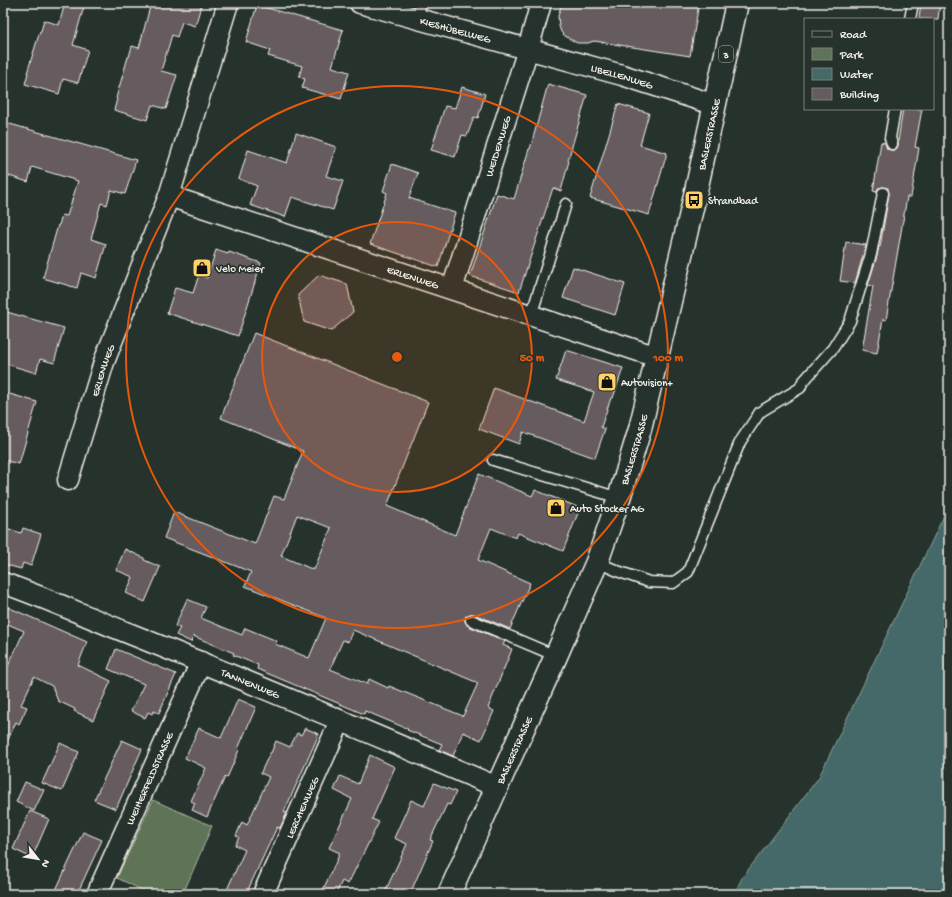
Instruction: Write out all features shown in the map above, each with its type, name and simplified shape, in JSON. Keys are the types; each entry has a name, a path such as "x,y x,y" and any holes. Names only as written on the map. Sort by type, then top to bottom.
{"main road":[{"name":"BASLERSTRASSE","path":"449,894 597,562 619,498 640,428 657,357 694,200 737,3"}],"street":[{"name":"ERLENWEG","path":"68,480 104,362 169,196 228,3"},
{"name":"KIESHÜBELWEG","path":"360,3 419,11 528,49"},
{"name":"WEIDENWEG","path":"452,289 528,49 541,3"},
{"name":"LIBELLENWEG","path":"528,49 622,75 715,105"},
{"name":"ERLENWEG","path":"169,196 657,357"},
{"name":"TANNENWEG","path":"3,583 29,592 201,662 497,787"},
{"name":"WEIHERFELDSTRASSE","path":"97,894 201,662"},
{"name":"LERCHENWEG","path":"263,894 340,721"}],"lane":[{"path":"910,18 913,3"},
{"path":"892,144 890,138 895,110"},
{"path":"597,562 649,582 673,583 688,572 740,442 760,412 800,388 802,383 833,348 850,321 871,254 883,193"},
{"path":"532,316 566,204"},
{"path":"493,460 619,498"},
{"path":"471,620 556,656"}],"green space":[{"path":"153,800 212,826 183,894 150,894 117,878"}],"water":[{"path":"949,505 949,894 734,894 742,878 819,777"}],"building":[{"path":"65,3 85,3 73,45 88,50 78,83 63,79 59,94 25,84 27,73 44,20 59,25"},
{"path":"151,3 202,3 195,26 182,22 177,37 172,35 161,71 177,75 166,109 152,105 147,120 114,110 128,57 132,46 139,48"},
{"path":"562,3 699,3 690,56 594,41 588,43 577,43 561,32 558,16"},
{"path":"921,3 940,3 938,19 919,18"},
{"path":"257,5 343,30 332,67 349,72 341,99 302,88 305,79 299,77 302,66 268,56 270,50 246,42"},
{"path":"548,84 587,95 568,160 561,191 553,188 519,292 470,276 497,194 514,199"},
{"path":"462,87 485,94 478,118 474,117 467,136 462,135 455,157 431,150 445,106 455,108"},
{"path":"618,104 649,113 640,145 667,153 649,215 590,198"},
{"path":"903,110 922,110 915,147 919,148 911,197 907,197 886,320 883,319 877,353 862,350 873,286 868,285 879,246 880,247 889,194 888,188 884,187 878,188 877,192 873,191 881,142 885,143 887,149 894,150 897,148"},
{"path":"3,122 136,160 125,194 111,190 107,205 101,203 91,239 106,244 96,278 81,273 77,288 43,278 58,225 62,215 67,216 78,181 32,167 28,182 3,174"},
{"path":"296,133 336,147 326,176 343,181 333,210 292,197 285,217 250,205 257,186 239,179 248,150 287,163"},
{"path":"392,164 418,173 409,198 455,213 438,267 370,244 387,193 383,191"},
{"path":"846,242 866,245 855,283 840,281"},
{"path":"216,250 228,254 229,252 261,263 238,336 167,313 175,288 193,293 199,275 207,278"},
{"path":"573,267 625,284 615,315 563,298"},
{"path":"319,275 347,284 353,312 331,331 304,322 298,295"},
{"path":"3,311 64,328 54,363 40,359 36,373 3,363"},
{"path":"254,333 428,402 387,506 455,535 479,474 532,496 535,490 580,508 563,551 518,533 516,538 491,528 478,560 530,583 510,629 474,614 470,614 465,617 465,621 468,626 505,641 503,645 512,649 488,708 494,711 481,740 463,732 453,756 439,750 442,744 407,730 408,729 365,711 364,714 257,669 258,665 193,636 191,642 176,635 180,628 175,626 187,599 206,607 201,618 242,635 245,628 277,641 275,644 309,658 326,618 245,586 251,572 164,538 174,512 255,544 274,496 284,499 303,451 221,418","holes":["297,515 331,528 314,570 281,556","353,630 478,683 463,716 389,686 388,688 369,679 367,684 330,669 343,640 348,642"]},
{"path":"566,350 623,368 601,427 605,429 595,458 523,432 519,444 479,429 494,388 584,421 594,392 556,380"},
{"path":"3,392 37,402 19,464 3,460"},
{"path":"3,527 21,533 23,528 41,534 31,566 23,563 21,569 3,564"},
{"path":"125,549 160,567 145,602 126,593 133,577 116,570"},
{"path":"3,605 87,642 78,665 111,681 93,720 58,701 52,686 34,677 21,705 27,707 19,724 16,722 3,751 3,677 24,631 3,622"},
{"path":"116,649 176,674 159,713 154,711 152,714 148,712 145,718 131,711 144,684 108,669"},
{"path":"238,699 256,707 227,778 225,777 207,817 192,810 195,803 191,801 206,768 185,758 199,728 221,738"},
{"path":"305,728 319,734 284,812 287,813 280,828 277,827 246,894 225,894 245,850 235,845 239,837 236,836 242,822 247,825 269,777 260,774 270,753 276,741 290,747 297,733 301,735"},
{"path":"122,740 142,749 116,809 94,800"},
{"path":"60,743 79,752 62,791 42,783"},
{"path":"370,755 395,767 372,819 379,822 348,884 342,881 336,894 321,894 340,853 329,848 352,799 334,790 340,776 358,784"},
{"path":"25,782 44,790 34,811 16,802"},
{"path":"434,783 456,792 450,805 447,804 430,840 433,841 410,894 384,894 407,844 394,838 411,800 424,806"},
{"path":"30,811 49,819 32,858 13,849"},
{"path":"83,832 102,840 77,894 54,894"}],"place":[{"name":"Strandbad","path":"694,200"},
{"name":"Velo Meier","path":"202,268"},
{"name":"Autovision+","path":"607,382"},
{"name":"Auto Stocker AG","path":"556,508"}]}
